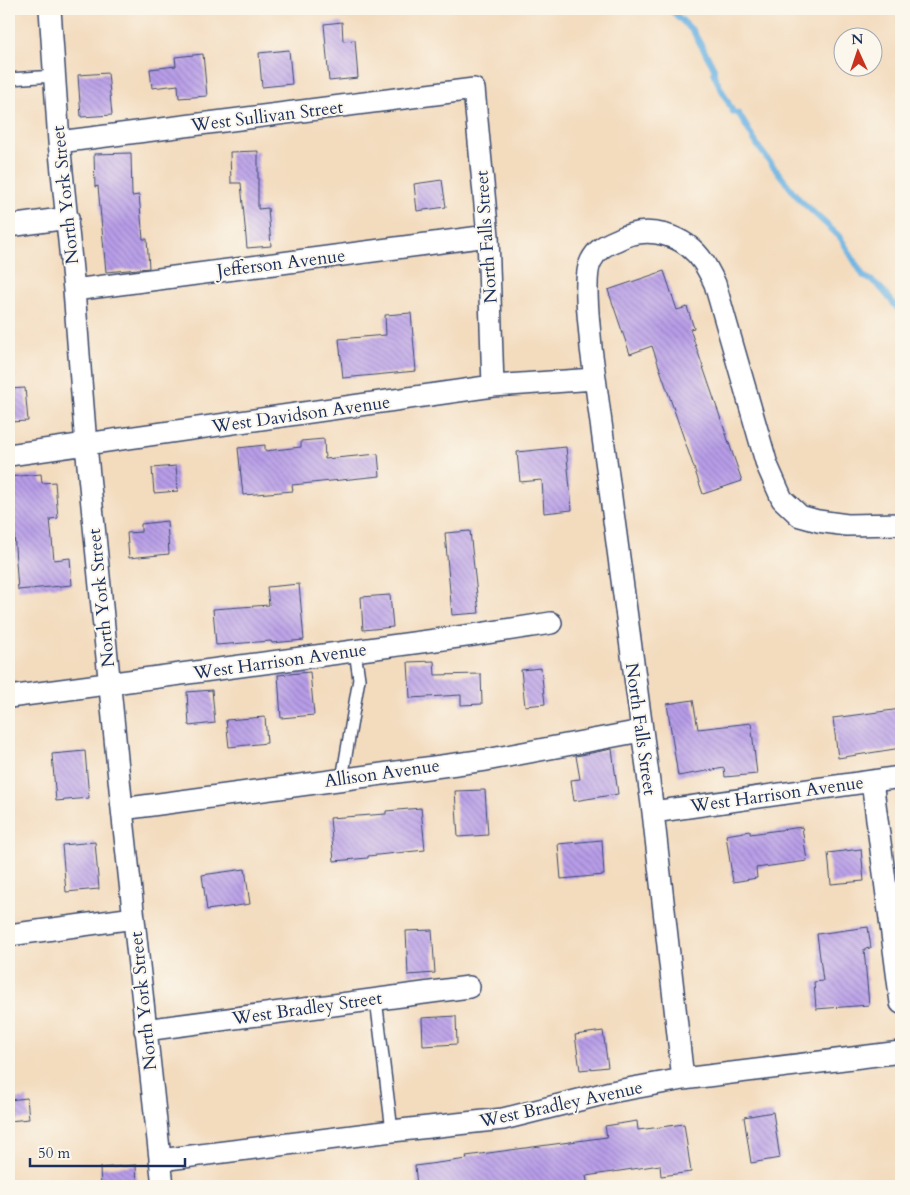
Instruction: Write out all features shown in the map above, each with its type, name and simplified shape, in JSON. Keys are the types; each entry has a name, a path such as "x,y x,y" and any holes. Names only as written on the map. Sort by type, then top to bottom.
{"street":[{"name":"North York Street","path":"50,9 59,142 68,218 86,445 122,809 163,1186"},
{"name":"West Sullivan Street","path":"59,142 474,89"},
{"name":"North Falls Street","path":"474,89 488,236 493,386"},
{"path":"9,226 68,218"},
{"name":"North Falls Street","path":"683,1079 653,812 595,379 587,279 590,262 599,248 626,235 653,232 674,237 693,250 704,263 715,284 767,465 782,499 800,516 818,521 847,525 901,524"},
{"name":"Jefferson Avenue","path":"74,290 488,236"},
{"name":"West Davidson Avenue","path":"9,455 493,386 595,379"},
{"name":"West Harrison Avenue","path":"9,697 551,623"},
{"name":"Allison Avenue","path":"122,809 486,760 641,731"},
{"name":"West Harrison Avenue","path":"653,812 901,776"},
{"path":"872,781 901,1003"},
{"path":"9,935 134,918"},
{"name":"West Bradley Street","path":"145,1030 469,987"},
{"name":"West Bradley Avenue","path":"160,1160 392,1131 503,1120 611,1092 683,1079 901,1052"}],"lane":[{"path":"9,79 55,76"},
{"path":"342,778 359,679 355,651"},
{"path":"376,999 392,1131"}],"building":[{"path":"342,22 343,41 355,40 358,78 329,81 324,24"},
{"path":"289,50 292,84 262,87 259,53"},
{"path":"203,54 207,96 179,98 178,85 152,88 150,69 176,66 175,57"},
{"path":"108,73 112,115 81,117 78,75"},
{"path":"258,151 258,209 268,208 271,246 247,248 241,183 231,183 230,152"},
{"path":"131,153 132,196 139,195 143,239 147,239 149,268 106,272 98,186 95,187 94,154"},
{"path":"442,180 446,207 417,211 414,184"},
{"path":"664,271 677,310 687,307 694,328 690,329 742,481 703,494 652,346 630,354 608,290"},
{"path":"411,313 416,371 343,378 339,339 386,335 385,315"},
{"path":"25,388 28,421 9,422 9,389"},
{"path":"324,439 325,459 378,454 380,476 292,485 293,491 243,495 238,448 265,445 265,451 301,447 301,441"},
{"path":"566,447 572,510 544,513 542,480 520,482 517,452"},
{"path":"176,466 178,491 154,493 152,468"},
{"path":"41,474 42,483 55,482 58,518 50,519 54,560 70,558 72,585 18,590 14,533 9,533 9,477"},
{"path":"167,521 169,554 129,558 127,533 141,532 141,524"},
{"path":"470,531 479,613 452,615 445,533"},
{"path":"299,584 304,640 216,645 213,609 269,605 267,587"},
{"path":"390,595 393,627 363,630 361,597"},
{"path":"434,661 435,675 481,674 482,704 461,705 461,695 410,698 408,662"},
{"path":"541,668 545,704 525,706 521,670"},
{"path":"310,672 314,715 281,718 278,675"},
{"path":"212,690 215,723 189,726 187,692"},
{"path":"693,700 698,729 751,723 757,774 725,777 724,768 678,776 667,704"},
{"path":"901,709 901,748 838,758 833,718"},
{"path":"265,717 267,743 229,747 226,720"},
{"path":"612,749 618,794 574,801 571,780 580,779 576,756"},
{"path":"85,751 89,798 56,801 52,754"},
{"path":"485,790 488,835 458,837 455,791"},
{"path":"421,808 425,850 334,861 330,818 386,814 386,811"},
{"path":"802,827 807,861 756,868 757,878 733,882 726,835 750,831 750,834"},
{"path":"602,840 604,875 561,879 558,844"},
{"path":"95,842 99,889 66,892 62,845"},
{"path":"861,849 864,881 831,884 828,853"},
{"path":"245,869 250,904 207,910 202,875"},
{"path":"868,927 871,948 864,949 869,1005 816,1009 814,982 823,981 817,934"},
{"path":"432,930 435,973 408,975 406,931"},
{"path":"456,1016 457,1044 423,1046 422,1018"},
{"path":"603,1031 608,1067 580,1070 575,1035"},
{"path":"27,1098 29,1119 9,1121 9,1100"},
{"path":"773,1112 780,1158 751,1163 744,1117"},
{"path":"637,1121 638,1130 684,1124 691,1172 661,1176 660,1165 586,1176 588,1186 417,1186 415,1166 467,1159 466,1156 607,1137 605,1126"},
{"path":"136,1165 137,1186 101,1186 100,1168"}],"waterway":[{"path":"670,9 693,31 714,68 714,75 733,112 739,114 759,148 799,199 840,237 864,277 880,287 901,313"}]}
